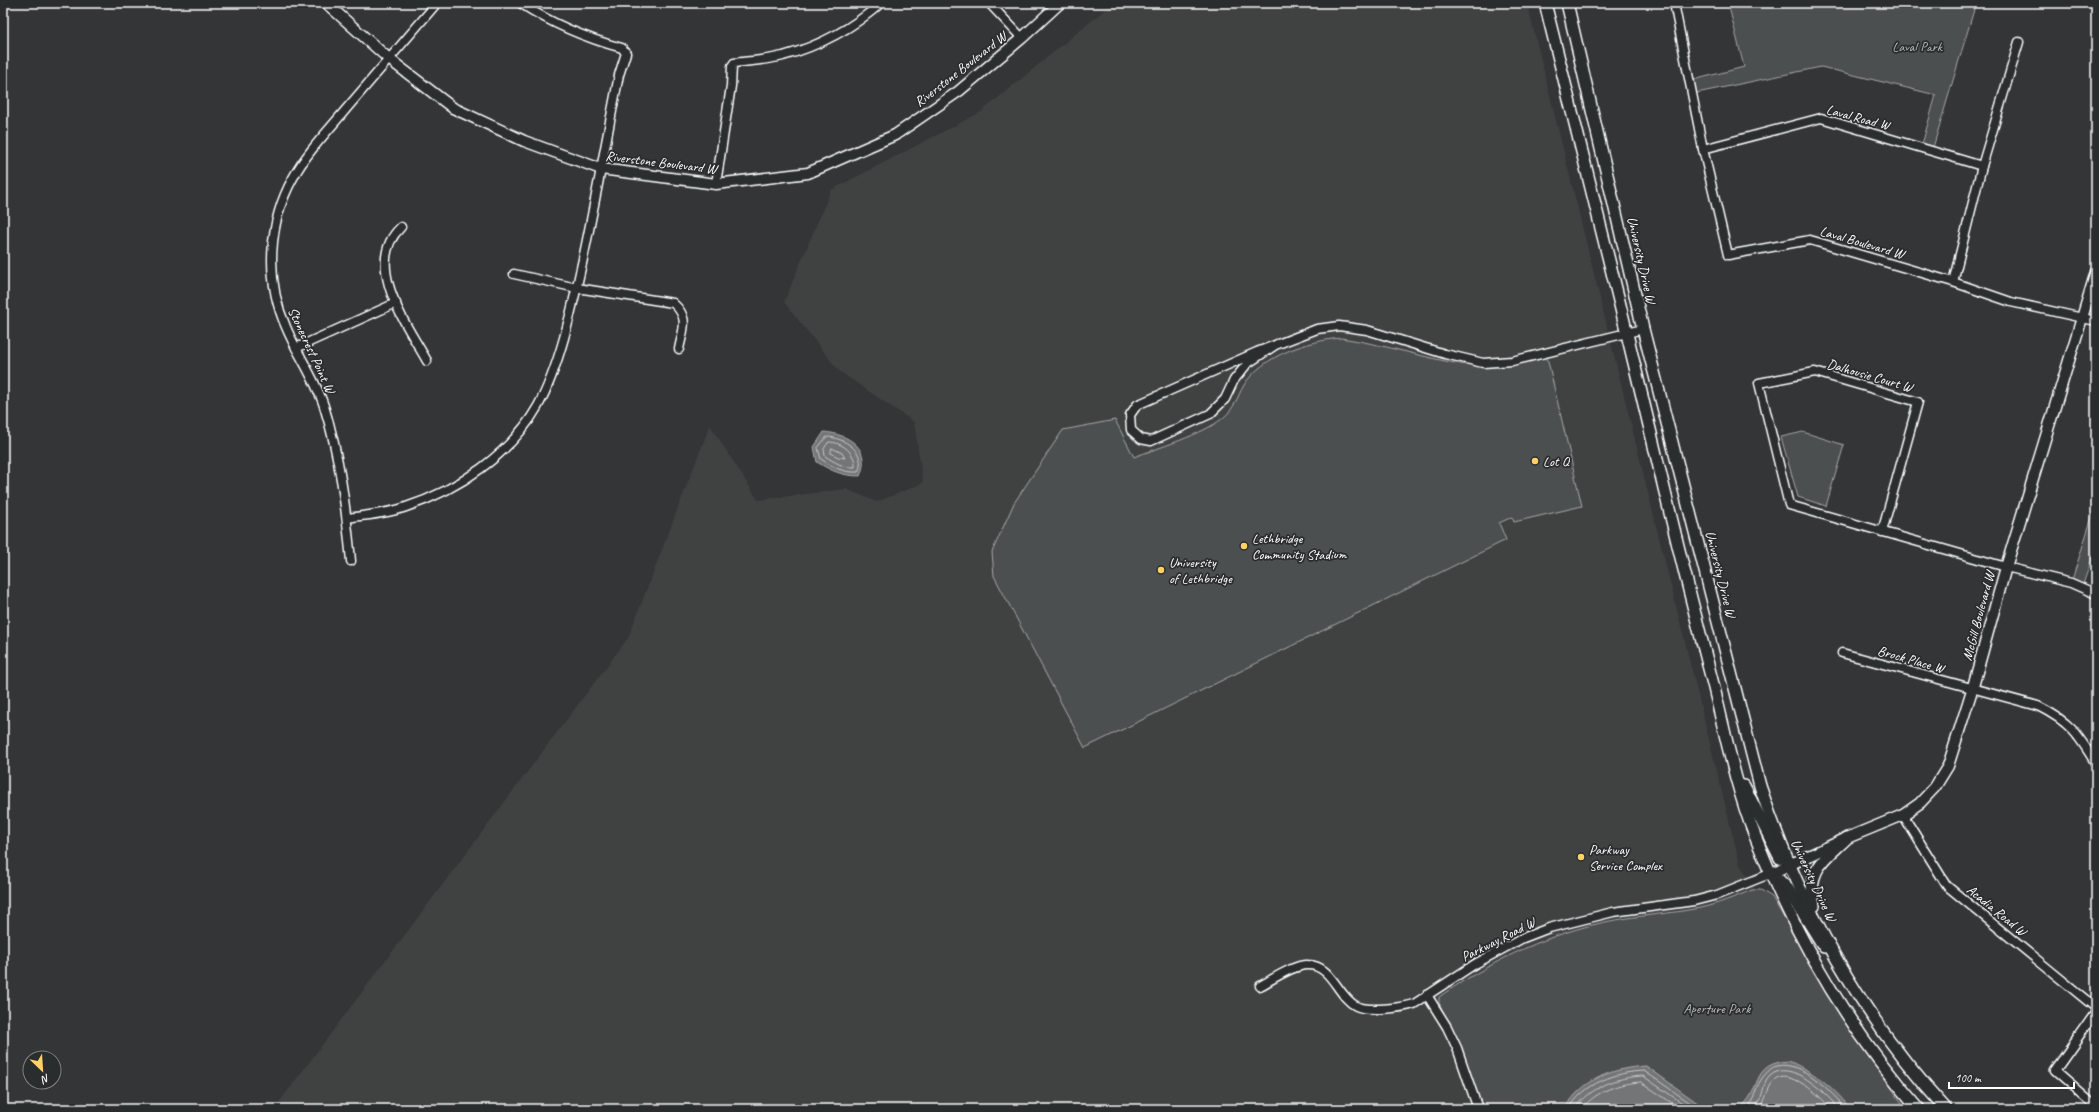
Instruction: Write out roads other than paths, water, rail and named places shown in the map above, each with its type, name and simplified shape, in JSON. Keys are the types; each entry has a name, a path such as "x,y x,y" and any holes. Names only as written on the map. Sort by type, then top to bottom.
{"main road":[{"path":"1545,3 1627,332 1687,584 1736,774 1754,834 1797,928 1826,978 1874,1052 1919,1109"},
{"name":"University Drive W","path":"1567,3 1643,328 1760,786 1772,824 1789,865 1817,922 1853,986 1915,1075 1946,1109"},
{"path":"1736,774 1749,793 1771,842 1783,862 1789,865"},
{"path":"1817,922 1811,895 1812,878 1824,860 1847,838"},
{"path":"1772,873 1788,888 1815,935 1853,986"}],"street":[{"name":"Riverstone Boulevard W","path":"326,3 388,59 453,108 524,141 601,169 716,184 808,173 895,135 959,90 1022,38 1060,3"},
{"name":"Stonecrest Point W","path":"351,561 347,518 332,432 314,382 296,348 279,310 273,280 272,248 276,219 292,180 308,153 437,3"},
{"path":"347,518 405,508 440,494 466,479 493,458 517,435 538,406 554,367 576,288 619,75 626,53 625,50 575,33 541,17 520,3"},
{"path":"716,184 731,86 732,66 734,64 782,56 813,46 834,36 881,3"},
{"path":"989,3 1022,38"},
{"name":"Laval Boulevard W","path":"1674,3 1703,149 1728,255 1810,240 1953,282 2010,302 2096,322"},
{"path":"1953,282 1968,227 1982,166 2019,42"},
{"name":"Laval Road W","path":"1703,149 1821,118 1982,166"},
{"path":"401,227 390,241 387,253 386,276 396,303 427,361"},
{"name":"McGill Boulevard W","path":"1772,873 1847,838 1903,815 1920,802 1935,787 1948,766 1972,690 2006,567 2096,272"},
{"path":"514,274 576,288 673,303 682,310 685,321 679,349"},
{"path":"296,348 396,303"},
{"path":"1277,344 1247,364 1234,380 1225,399 1206,417 1151,441 1141,439 1131,430 1130,415 1137,405 1277,344 1317,329 1339,326 1367,330 1464,359 1483,362 1503,362 1643,328"},
{"name":"Dalhousie Court W","path":"1882,532 1918,402 1815,372 1759,383 1789,505 1882,532 2006,567 2071,583 2096,594"},
{"name":"Brock Place W","path":"1842,653 1972,690 2038,706 2055,715 2070,726 2081,738 2096,764"},
{"name":"Acadia Road W","path":"1903,815 1947,886 2096,1008"},
{"name":"Parkway Road W","path":"1260,986 1299,966 1308,964 1319,967 1328,974 1344,995 1356,1006 1364,1008 1403,1007 1414,1004 1475,964 1498,951 1549,928 1614,912 1694,901 1717,895 1772,873"},
{"path":"1427,995 1447,1027 1457,1048 1478,1109"},
{"path":"2095,1105 2055,1070 2096,1012"}],"water":[{"path":"824,432 842,436 856,445 863,458 863,466 860,476 837,472 817,462 814,447"},
{"path":"1789,1061 1823,1081 1837,1093 1851,1109 1738,1109 1751,1095 1758,1079 1767,1067 1776,1063"},
{"path":"1646,1066 1706,1109 1565,1109 1580,1090 1600,1077 1622,1069"}],"place":[{"name":"Lot Q","path":"1535,461"},
{"name":"Lethbridge Community Stadium","path":"1244,546"},
{"name":"University of Lethbridge","path":"1161,570"},
{"name":"Parkway Service Complex","path":"1581,857"}],"park label":[{"name":"Laval Park","path":"1917,46"},
{"name":"Aperture Park","path":"1717,1008"}]}
